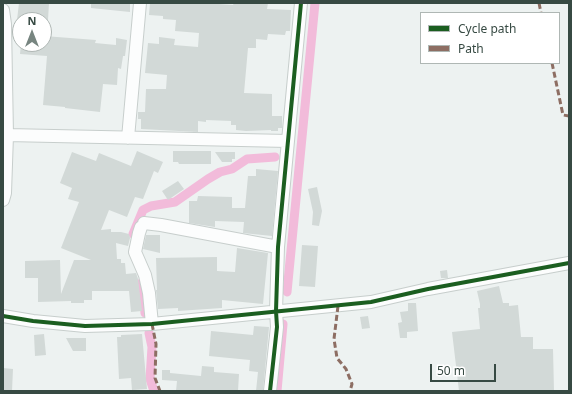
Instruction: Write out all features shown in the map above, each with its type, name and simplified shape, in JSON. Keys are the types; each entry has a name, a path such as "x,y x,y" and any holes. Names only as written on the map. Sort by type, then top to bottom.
{"street":[{"path":"128,138 140,3"},
{"path":"270,391 277,327 278,247 301,3"},
{"path":"3,10 5,24 7,135 5,193 3,200"},
{"path":"7,135 288,141"},
{"path":"152,324 149,293 145,275 135,252 139,233 143,225 161,225 278,247"},
{"path":"3,316 33,321 85,326 152,324 371,302 428,289 569,263"}],"building":[{"path":"19,3 49,3 48,12 18,12"},
{"path":"91,3 130,3 130,12 91,8"},
{"path":"150,3 205,3 233,5 234,3 268,3 267,9 291,10 290,31 286,31 285,35 268,34 267,40 256,39 256,48 248,48 244,93 272,94 272,116 282,116 282,128 278,128 278,131 236,130 236,125 231,125 231,121 206,120 206,122 198,121 198,132 141,129 141,119 138,119 138,112 145,112 146,89 166,89 167,75 145,73 148,43 159,44 159,37 175,39 174,45 198,47 199,33 175,31 176,20 163,19 163,16 149,15"},
{"path":"52,37 96,40 95,43 116,45 116,38 127,40 125,56 123,56 121,69 118,68 117,85 103,84 100,112 43,105 47,56 20,54 20,52 52,52"},
{"path":"137,151 163,162 158,173 154,171 143,199 135,197 127,217 109,210 101,230 111,229 111,232 129,234 130,238 128,246 116,243 117,259 121,259 121,263 125,263 126,274 136,273 142,311 131,312 129,291 92,291 92,300 84,300 84,303 71,303 71,301 38,302 38,278 25,278 25,261 60,260 61,294 74,260 91,260 61,248 79,202 68,199 72,188 60,183 72,152 96,161 99,153 131,166"},
{"path":"173,151 211,151 211,164 179,164 178,162 173,162"},
{"path":"215,152 235,152 235,159 232,159 232,162 222,162"},
{"path":"256,169 278,171 272,236 243,233 244,222 215,221 215,227 189,223 189,201 197,201 198,196 232,197 232,208 245,208 248,176 256,176"},
{"path":"178,181 184,189 168,200 162,191"},
{"path":"317,187 322,211 319,226 312,225 313,212 308,189"},
{"path":"146,235 160,235 160,253 143,249"},
{"path":"302,245 318,246 315,287 299,286"},
{"path":"237,248 268,253 263,304 222,300 222,308 178,311 178,308 158,309 156,290 156,258 217,257 217,271 235,272"},
{"path":"447,270 448,278 441,278 440,271"},
{"path":"499,286 503,303 509,303 509,306 518,305 521,337 533,337 533,349 553,349 554,391 459,391 452,332 480,329 478,308 480,308 480,304 477,291"},
{"path":"408,303 416,303 418,331 407,332 407,338 400,338 398,323 402,322 400,312 408,311"},
{"path":"368,316 370,328 362,329 360,317"},
{"path":"254,326 269,327 263,391 256,391 258,372 249,371 250,360 209,356 211,331 253,335"},
{"path":"44,334 46,355 35,356 34,335"},
{"path":"142,334 147,389 132,390 131,378 119,379 117,337 121,337 121,335"},
{"path":"66,338 86,338 86,351 73,351"},
{"path":"202,366 214,367 214,372 239,374 238,391 176,391 177,381 162,380 162,370 170,370 170,373 201,376"},
{"path":"3,368 13,369 12,391 3,391"}],"waterway":[{"path":"287,292 315,3"},
{"path":"133,234 143,210 151,206 175,202 208,179 220,172 232,169 247,159 275,157"},
{"path":"142,282 145,313"},
{"path":"277,391 283,324"},
{"path":"149,333 152,347 150,379 154,391"}],"marked path":[{"path":"539,3 541,12"},
{"path":"552,64 563,115 569,116"},
{"path":"338,306 334,339 337,358 346,369 352,384 350,391"},
{"path":"152,324 156,344 155,378 160,391"}],"cycle path":[{"path":"270,391 277,327 278,247 301,3"},
{"path":"3,316 33,321 85,326 152,324 371,302 428,289 569,263"}]}
